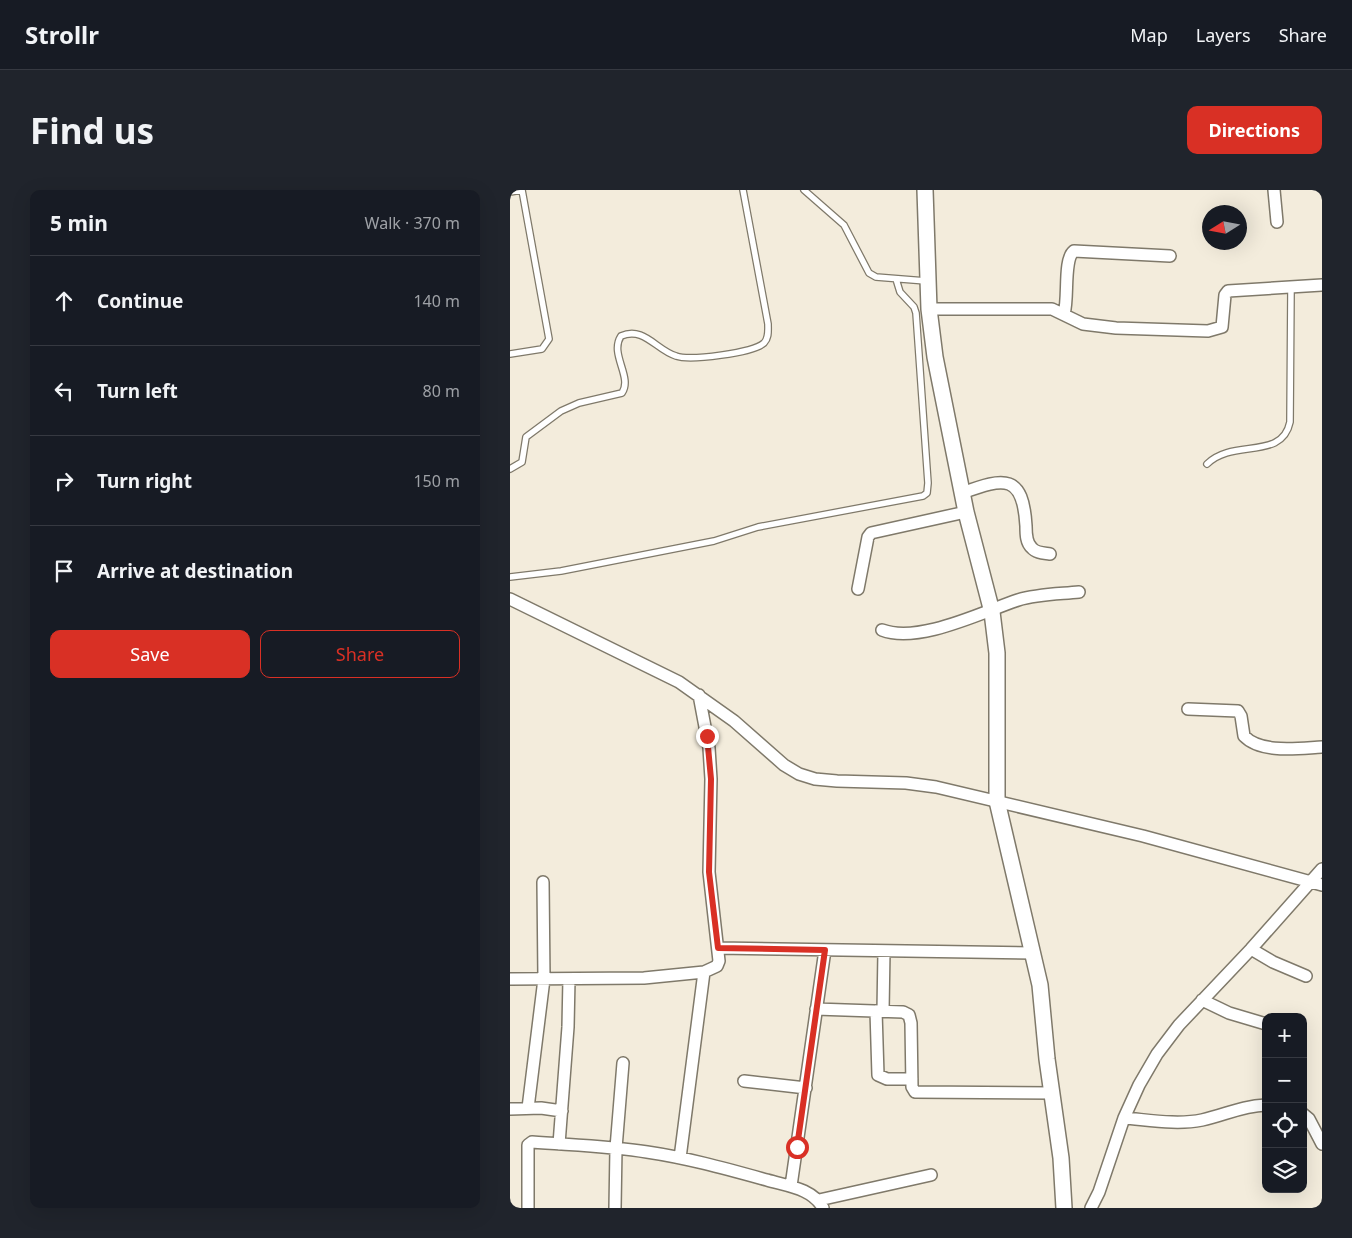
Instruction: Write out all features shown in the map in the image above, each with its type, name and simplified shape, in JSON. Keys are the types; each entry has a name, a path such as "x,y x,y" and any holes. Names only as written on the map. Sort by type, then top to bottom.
{"street":[{"path":"925,190 929,309 934,357 966,512 992,612 997,653 997,801 1034,953 1061,1158 1064,1208"},
{"path":"1274,190 1277,222"},
{"path":"1064,314 1067,299 1068,257 1074,251 1170,256"},
{"path":"929,309 1052,309 1083,324 1116,328 1213,331 1222,327 1224,322 1225,295 1228,291 1322,285"},
{"path":"962,493 991,483 1002,482 1015,488 1021,496 1024,507 1027,541 1031,548 1037,552 1050,554"},
{"path":"858,589 868,537 871,533 966,512"},
{"path":"882,630 888,632 918,631 967,620 1027,598 1079,592"},
{"path":"510,599 653,668 699,695 734,721 784,765 799,774 815,779 906,783 936,787 1143,836 1317,883"},
{"path":"510,979 644,978 704,972 717,966 718,948 709,872 711,779 709,748 699,695"},
{"path":"1188,709 1238,711 1241,716 1244,736 1260,745 1288,748 1322,747"},
{"path":"1091,1208 1099,1192 1124,1118 1157,1054 1202,1000 1317,883 1322,869"},
{"path":"528,1108 544,979 543,882"},
{"path":"718,948 1034,953"},
{"path":"1251,949 1273,962 1306,976"},
{"path":"791,1186 825,950"},
{"path":"884,951 878,1075 887,1079 912,1079"},
{"path":"680,1158 704,972"},
{"path":"559,1144 569,979"},
{"path":"1202,1000 1229,1013 1262,1023"},
{"path":"816,1009 903,1012 909,1015 911,1023 912,1087 915,1092 1052,1093"},
{"path":"615,1208 616,1148 623,1064"},
{"path":"744,1081 806,1088"},
{"path":"1124,1118 1188,1122 1203,1120 1241,1107 1262,1105"},
{"path":"510,1109 562,1110"},
{"path":"1307,1117 1322,1144"},
{"path":"528,1208 528,1145 532,1142 616,1148 680,1158 791,1186 821,1204 931,1175"}],"lane":[{"path":"510,192 522,190 548,339 542,349 510,354"},
{"path":"510,469 522,462 524,444 530,433 561,411 579,403 622,394 625,384 617,348 621,336 628,333 642,335 674,356 685,358 748,349 764,343 768,336 768,324 743,190"},
{"path":"804,190 844,225 869,273 876,277 928,282"},
{"path":"510,577 561,571 696,544 729,537 758,527 820,517 923,496 927,493 928,482 916,313 912,303 900,292 896,279"},
{"path":"1207,464 1221,453 1269,445 1281,440 1287,433 1290,422 1291,288"}],"route":[{"path":"707,736 711,779 709,872 718,948 825,950 797,1147"}]}
